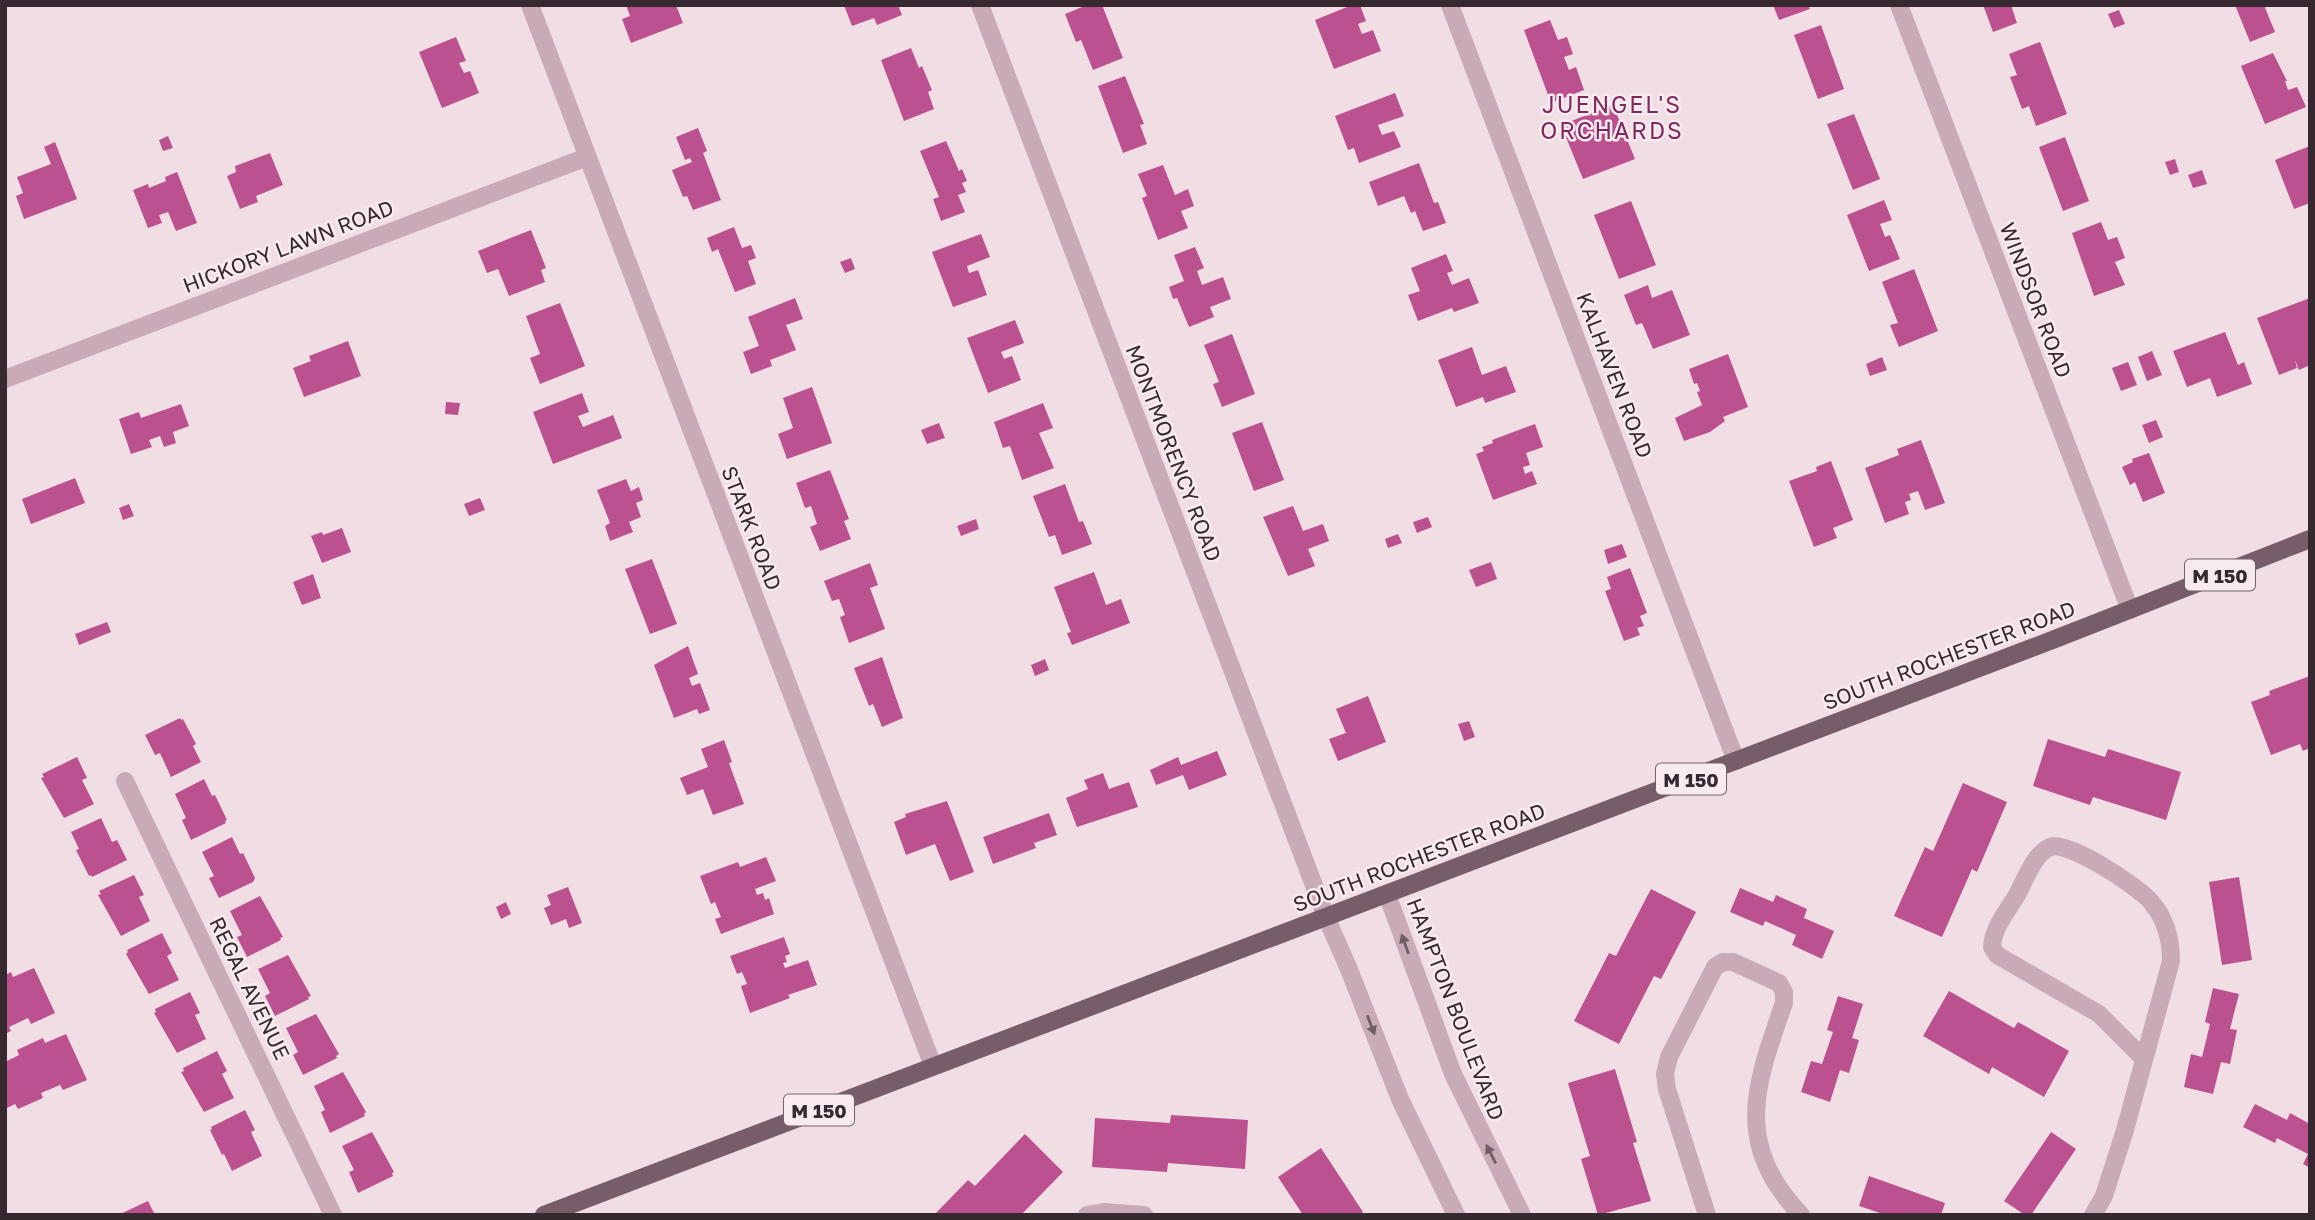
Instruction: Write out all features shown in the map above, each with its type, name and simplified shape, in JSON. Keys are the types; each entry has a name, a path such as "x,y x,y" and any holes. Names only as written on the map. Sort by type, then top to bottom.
{"main road":[{"name":"SOUTH ROCHESTER ROAD","path":"544,1215 1736,761 2310,539"}],"street":[{"name":"STARK ROAD","path":"530,5 933,1066"},
{"name":"MONTMORENCY ROAD","path":"980,5 1326,917"},
{"name":"KALHAVEN ROAD","path":"1450,5 1736,761"},
{"name":"WINDSOR ROAD","path":"1899,5 2130,610"},
{"name":"HICKORY LAWN ROAD","path":"5,379 587,157"},
{"name":"REGAL AVENUE","path":"125,781 333,1215"},
{"path":"2093,1215 2104,1196 2144,1059 2171,961 2169,936 2152,902 2134,887 2062,846 2051,847 2039,855 1998,927 1992,947 1997,955 2099,1014 2144,1059"},
{"name":"HAMPTON BOULEVARD","path":"1387,894 1453,1074 1522,1215"},
{"path":"1326,917 1400,1100 1456,1215"},
{"path":"1707,1215 1667,1089 1665,1074 1669,1058 1715,967 1723,962 1733,962 1779,984 1784,992 1784,1003 1760,1071 1755,1112 1762,1155 1780,1189 1801,1215"},
{"path":"1087,1215 1104,1212 1144,1215"}],"building":[{"path":"626,5 676,5 683,23 631,43 622,19 630,16"},
{"path":"844,5 898,5 902,15 877,25 874,18 852,26"},
{"path":"1087,5 1102,5 1123,58 1093,70 1081,40 1076,42 1065,14"},
{"path":"1352,5 1360,5 1366,21 1358,24 1362,34 1373,30 1381,51 1334,69 1315,20"},
{"path":"1773,5 1808,5 1810,9 1779,20"},
{"path":"1983,5 2011,5 2017,23 1993,32"},
{"path":"2235,5 2264,5 2275,32 2250,42"},
{"path":"2119,10 2125,24 2114,28 2108,14"},
{"path":"1550,20 1558,40 1567,37 1573,54 1564,57 1569,70 1576,67 1584,90 1551,103 1524,30"},
{"path":"1821,25 1844,89 1818,99 1794,35"},
{"path":"456,37 466,61 459,63 464,73 470,71 479,93 442,108 419,52"},
{"path":"2040,42 2067,114 2036,126 2029,106 2022,109 2010,77 2017,75 2009,54"},
{"path":"911,48 932,90 928,92 934,109 904,121 881,60"},
{"path":"2273,53 2287,81 2288,90 2297,87 2306,107 2265,124 2241,66"},
{"path":"1125,76 1144,124 1140,125 1147,144 1123,153 1098,86"},
{"path":"1395,93 1404,116 1378,125 1382,135 1394,131 1401,147 1359,163 1354,148 1348,150 1335,116"},
{"path":"1613,105 1635,159 1583,179 1561,125"},
{"path":"1854,114 1880,179 1853,190 1827,124"},
{"path":"698,128 707,151 703,153 721,200 693,210 687,196 683,197 672,170 692,162 690,158 685,160 676,137"},
{"path":"168,136 173,148 163,151 159,140"},
{"path":"2065,137 2089,201 2063,211 2039,147"},
{"path":"946,141 959,171 962,169 967,181 962,183 966,192 958,195 965,212 941,221 933,199 939,197 920,151"},
{"path":"55,142 77,199 24,219 16,196 23,193 17,177 51,164 44,147"},
{"path":"2310,146 2310,203 2294,209 2275,160"},
{"path":"270,153 283,185 256,196 258,202 240,209 227,176 236,172 235,166"},
{"path":"2175,159 2179,172 2170,175 2165,162"},
{"path":"1419,163 1434,203 1438,202 1446,223 1423,231 1415,211 1411,213 1404,196 1378,206 1369,182"},
{"path":"1163,165 1175,195 1188,189 1194,206 1181,211 1188,228 1158,240 1142,198 1147,196 1138,174"},
{"path":"2202,170 2207,184 2193,188 2188,175"},
{"path":"177,172 197,223 176,231 168,212 159,215 162,223 148,228 133,190 148,184 149,188 166,181 165,177"},
{"path":"1884,200 1892,220 1880,224 1885,237 1890,235 1900,259 1869,271 1847,215"},
{"path":"1631,201 1656,265 1619,279 1594,215"},
{"path":"2101,222 2108,240 2117,237 2125,258 2115,262 2125,285 2094,296 2072,233"},
{"path":"734,227 742,248 751,245 756,258 748,261 756,284 735,292 718,249 712,252 707,238"},
{"path":"531,230 546,268 541,270 545,282 509,296 498,269 487,273 478,251"},
{"path":"981,234 990,257 967,266 969,273 978,270 987,295 953,307 932,252"},
{"path":"1195,247 1204,268 1197,271 1202,285 1223,277 1231,299 1210,307 1214,317 1189,327 1177,298 1173,299 1169,287 1184,281 1174,255"},
{"path":"1446,254 1453,271 1447,273 1452,285 1469,278 1479,303 1454,312 1452,308 1418,321 1408,295 1420,291 1411,268"},
{"path":"851,258 855,269 845,273 840,262"},
{"path":"1914,269 1938,331 1899,347 1890,325 1898,323 1882,282"},
{"path":"1648,285 1652,298 1672,290 1690,335 1653,349 1642,323 1636,325 1624,295"},
{"path":"795,298 803,319 786,325 796,350 770,360 772,366 751,374 743,352 759,346 748,317"},
{"path":"2310,298 2310,365 2299,370 2295,360 2297,368 2279,375 2257,318"},
{"path":"560,303 585,366 540,384 530,358 540,354 526,316"},
{"path":"1015,320 1024,343 1001,352 1004,359 1012,356 1021,380 988,393 967,338"},
{"path":"2225,332 2238,365 2244,362 2252,384 2217,397 2210,378 2187,387 2173,351"},
{"path":"1232,334 1255,394 1222,407 1213,384 1219,382 1204,345"},
{"path":"348,341 361,376 304,397 293,368 311,361 309,356"},
{"path":"1472,347 1482,375 1506,366 1516,392 1485,403 1483,397 1456,407 1438,360"},
{"path":"2152,351 2162,375 2147,381 2138,357"},
{"path":"1728,354 1748,407 1723,417 1725,421 1710,432 1684,441 1675,418 1702,405 1697,392 1700,391 1697,383 1694,384 1689,369"},
{"path":"1882,357 1887,370 1870,376 1866,364"},
{"path":"2128,362 2137,385 2121,391 2112,368"},
{"path":"812,387 832,443 787,459 778,434 793,428 783,398"},
{"path":"582,393 589,412 578,416 583,427 613,415 622,438 553,464 533,412"},
{"path":"446,402 460,403 458,415 445,414"},
{"path":"1043,403 1053,428 1039,433 1054,468 1022,480 1010,446 1003,448 994,422"},
{"path":"181,404 189,426 173,432 176,443 164,447 160,436 149,440 152,447 131,454 119,419 139,412 141,418"},
{"path":"2156,420 2163,437 2149,443 2142,425"},
{"path":"1262,422 1284,480 1254,491 1232,433"},
{"path":"939,423 945,438 927,444 921,430"},
{"path":"1535,424 1543,447 1526,453 1530,465 1523,467 1525,474 1532,471 1537,484 1493,500 1476,454 1484,451 1482,447 1493,443 1492,440"},
{"path":"1921,440 1945,503 1925,510 1918,491 1909,494 1911,500 1905,502 1909,514 1885,523 1865,468 1899,455 1897,449"},
{"path":"2149,453 2165,493 2143,502 2135,482 2130,485 2122,467 2133,462 2132,459"},
{"path":"1831,461 1853,520 1833,528 1837,538 1814,547 1789,481 1817,471 1816,467"},
{"path":"830,470 849,519 844,521 851,539 820,551 810,527 817,524 811,506 805,508 796,483"},
{"path":"75,478 85,503 31,524 22,499"},
{"path":"626,479 631,491 639,487 643,500 636,503 641,517 629,522 633,532 610,541 605,526 610,523 597,490"},
{"path":"1065,484 1079,522 1083,521 1092,544 1062,555 1055,535 1049,537 1033,496"},
{"path":"480,498 485,510 469,516 464,504"},
{"path":"129,504 134,516 123,520 119,508"},
{"path":"1293,506 1303,531 1323,524 1329,541 1308,549 1315,566 1288,576 1263,517"},
{"path":"1428,517 1432,527 1417,533 1413,522"},
{"path":"976,519 979,529 961,536 957,526"},
{"path":"342,528 351,552 322,563 311,536"},
{"path":"1398,534 1402,543 1388,548 1385,539"},
{"path":"1622,544 1627,557 1608,564 1604,550"},
{"path":"652,559 677,624 650,634 625,569"},
{"path":"1491,562 1497,579 1476,587 1469,570"},
{"path":"870,563 878,585 870,588 885,629 849,643 840,617 845,615 839,599 832,601 824,581"},
{"path":"1630,568 1647,613 1640,616 1644,626 1637,628 1640,635 1624,641 1605,591 1611,589 1607,577"},
{"path":"1094,572 1106,605 1121,599 1130,623 1072,645 1067,633 1071,632 1054,587"},
{"path":"313,574 321,598 302,605 293,582"},
{"path":"107,622 111,632 79,645 75,634"},
{"path":"688,646 698,674 689,678 692,686 700,683 710,710 699,714 697,709 674,718 654,665"},
{"path":"882,657 903,718 882,727 873,704 869,706 854,668"},
{"path":"1045,659 1049,670 1035,676 1031,665"},
{"path":"2310,676 2310,748 2303,751 2300,744 2271,755 2251,702 2270,695 2269,691"},
{"path":"1368,696 1386,742 1338,761 1329,739 1346,733 1336,709"},
{"path":"180,718 196,744 193,746 201,762 171,777 160,753 155,755 145,735"},
{"path":"1469,721 1475,737 1464,741 1458,724"},
{"path":"2048,739 2105,757 2108,749 2181,772 2166,820 2093,797 2090,805 2033,786"},
{"path":"724,740 744,804 713,815 703,789 687,795 680,778 708,767 701,749"},
{"path":"1217,751 1227,775 1189,790 1183,775 1156,785 1150,770 1178,757 1181,765"},
{"path":"77,757 87,778 82,780 94,804 64,818 41,778 44,777 42,774"},
{"path":"1103,773 1109,789 1129,782 1138,807 1077,827 1066,798 1088,789 1084,780"},
{"path":"204,779 227,820 226,823 191,840 182,820 186,818 175,794"},
{"path":"1963,783 2007,802 1977,872 1972,869 1942,937 1894,916 1925,847 1933,851"},
{"path":"947,801 974,872 950,881 935,844 906,855 894,822 906,817 905,814"},
{"path":"1049,813 1057,835 1034,843 1036,848 993,864 983,837"},
{"path":"101,818 112,842 117,840 127,860 92,877 76,850 79,849 71,832"},
{"path":"232,837 255,878 253,882 219,898 209,878 214,876 202,852"},
{"path":"766,857 776,881 755,889 757,895 763,893 765,900 769,898 774,914 721,934 715,919 721,917 715,902 711,904 700,876 738,862 740,867"},
{"path":"134,875 144,895 139,897 150,921 121,936 98,895 101,894 99,891"},
{"path":"2239,877 2252,960 2222,965 2209,882"},
{"path":"568,887 582,923 569,928 566,919 551,925 544,908 551,905 547,895"},
{"path":"1740,888 1773,902 1776,895 1807,909 1804,918 1834,931 1822,959 1792,945 1796,935 1765,921 1763,926 1730,912"},
{"path":"1651,889 1696,912 1661,979 1654,976 1619,1044 1574,1021 1609,953 1616,956"},
{"path":"260,896 283,937 247,957 237,937 242,935 230,911"},
{"path":"506,902 511,914 501,919 496,907"},
{"path":"162,933 172,953 167,956 179,980 149,994 126,954 127,950"},
{"path":"784,937 790,954 785,956 785,968 808,960 817,985 750,1013 741,986 747,984 742,972 737,974 730,956"},
{"path":"288,955 311,996 275,1016 265,996 270,993 258,969"},
{"path":"34,968 55,1013 31,1024 28,1018 9,1027 11,1031 5,1034 5,975 11,972 13,977"},
{"path":"2213,988 2239,994 2230,1029 2237,1030 2230,1064 2221,1062 2213,1094 2184,1087 2191,1054 2202,1057 2210,1024 2205,1022"},
{"path":"1949,991 2014,1028 2018,1022 2069,1051 2044,1097 1992,1067 1989,1074 1923,1036"},
{"path":"190,992 200,1013 195,1015 206,1039 177,1053 154,1013 155,1009"},
{"path":"1838,996 1863,1004 1852,1038 1859,1040 1849,1073 1840,1070 1830,1102 1801,1092 1811,1061 1822,1064 1833,1032 1827,1030"},
{"path":"316,1014 339,1054 337,1058 303,1075 293,1055 298,1052 286,1028"},
{"path":"66,1034 87,1080 63,1090 60,1085 41,1093 43,1098 18,1109 15,1104 5,1109 5,1062 19,1055 17,1050 43,1038 45,1043"},
{"path":"217,1051 227,1071 222,1074 234,1098 204,1112 181,1072 184,1071 183,1068"},
{"path":"1615,1069 1637,1142 1633,1143 1651,1201 1598,1215 1581,1159 1590,1156 1568,1083"},
{"path":"343,1072 366,1112 365,1116 330,1133 321,1112 325,1110 314,1086"},
{"path":"2255,1104 2287,1120 2290,1113 2310,1124 2310,1168 2303,1164 2308,1154 2277,1138 2275,1143 2243,1127"},
{"path":"245,1110 255,1130 251,1132 262,1156 232,1171 210,1130 211,1127"},
{"path":"1171,1115 1248,1120 1245,1169 1168,1163 1167,1172 1092,1167 1095,1118 1170,1123"},
{"path":"372,1132 394,1172 393,1176 358,1193 349,1172 354,1170 342,1146"},
{"path":"2051,1132 2076,1149 2031,1215 2025,1215 2004,1201"},
{"path":"1025,1134 1063,1172 1021,1215 934,1215 968,1180 975,1186"},
{"path":"1321,1148 1363,1212 1359,1215 1303,1215 1278,1177"},
{"path":"1869,1176 1945,1203 1941,1215 1886,1215 1859,1206"},
{"path":"148,1201 155,1215 118,1215"}],"district":[{"name":"JUENGEL'S ORCHARDS","path":"1612,117"}]}
